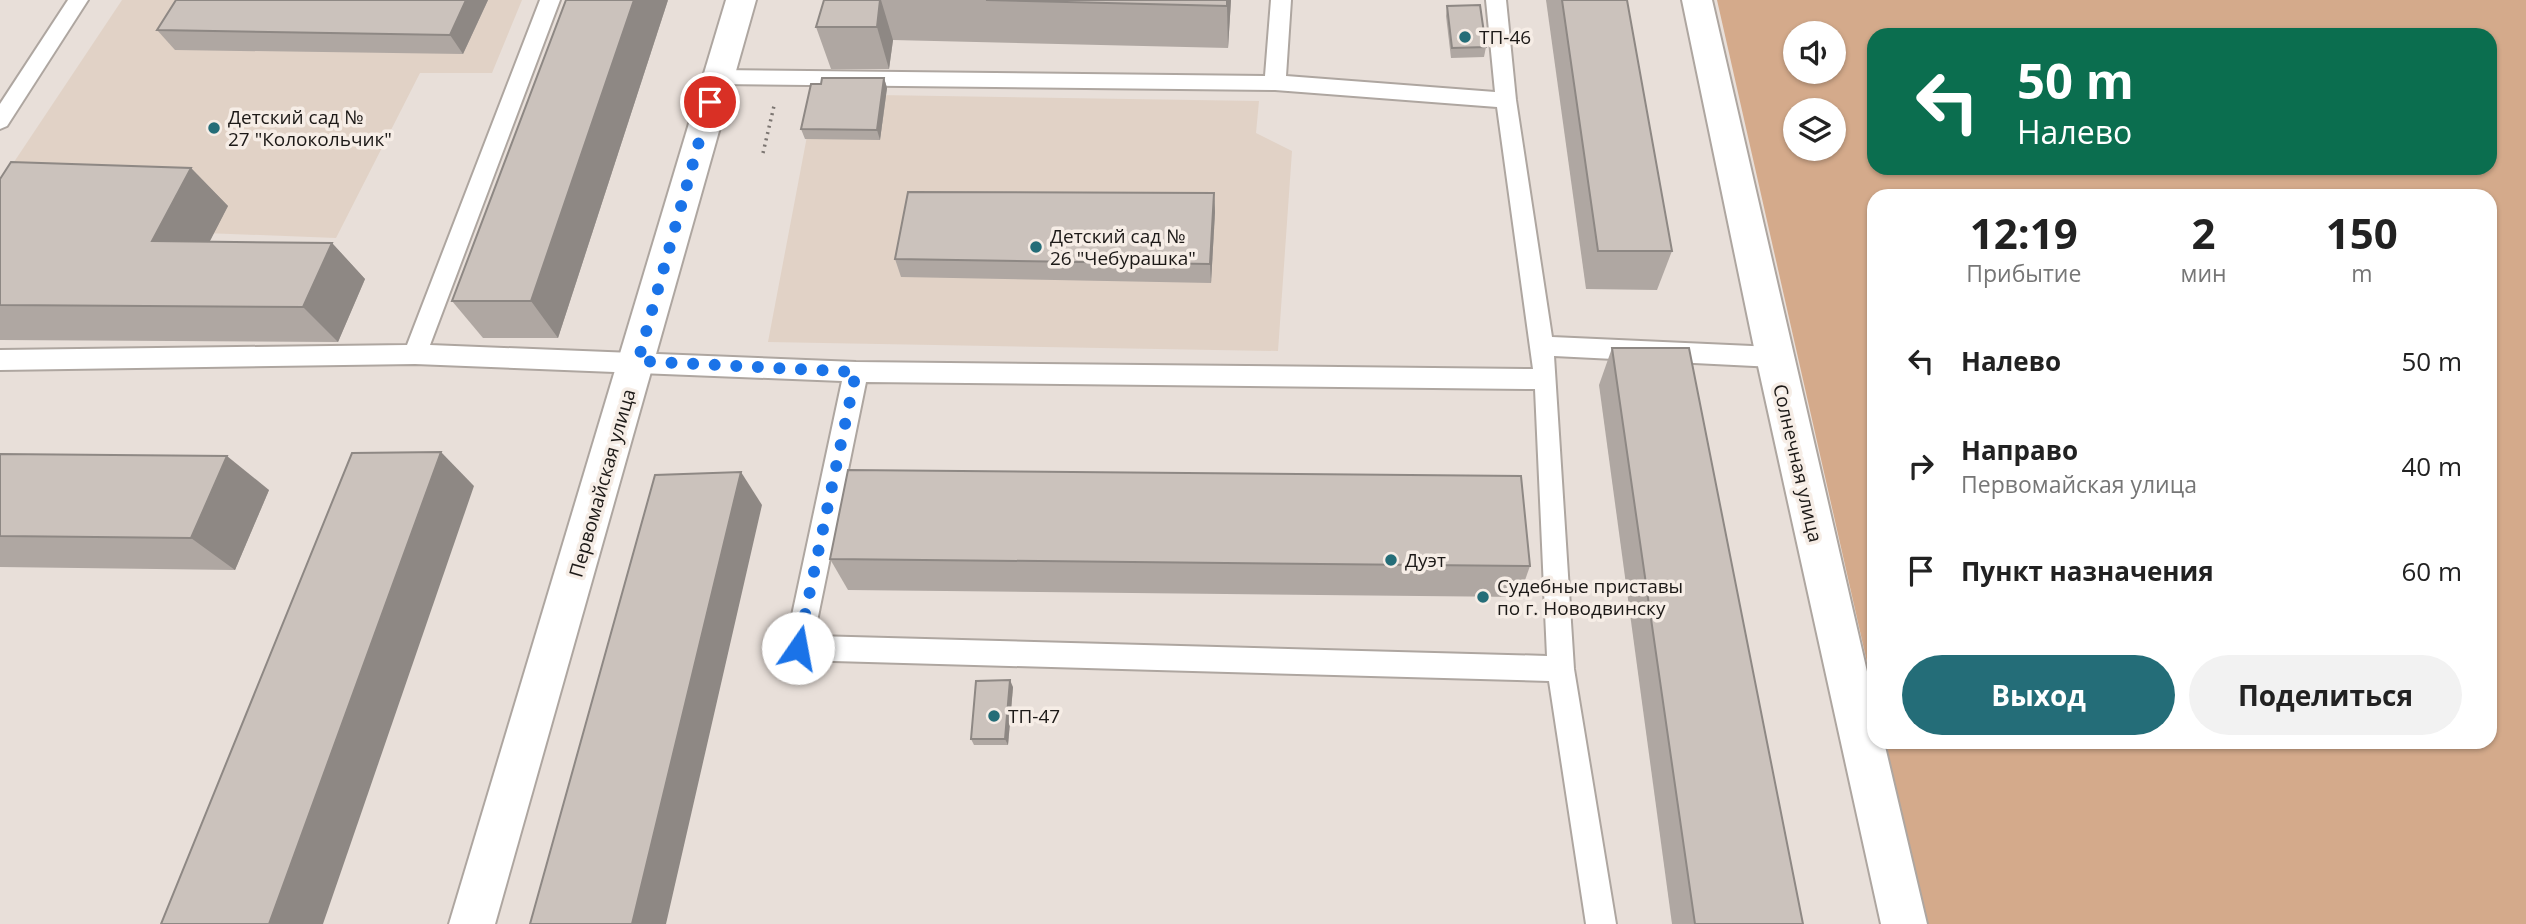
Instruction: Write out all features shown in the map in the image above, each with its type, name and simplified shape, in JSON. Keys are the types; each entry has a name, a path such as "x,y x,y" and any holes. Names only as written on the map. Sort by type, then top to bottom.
{"street":[{"name":"Первомайская улица","path":"472,924 638,361 716,77 741,0"},
{"name":"Солнечная улица","path":"1697,0 1774,357 1904,924"}],"lane":[{"path":"0,121 78,0"},
{"path":"415,354 550,0"},
{"path":"1275,83 1280,0"},
{"path":"1496,0 1506,100 1546,379 1561,669 1601,924"},
{"path":"716,77 1275,83 1506,100"},
{"path":"1542,346 1774,357"},
{"path":"0,360 415,354 638,361 856,372 1546,379"},
{"path":"856,372 798,648 1561,669"}],"path":[{"path":"762,153 781,78"}],"shaded area":[{"name":"Детский сад № 27 \"Колокольчик\"","path":"122,0 522,0 492,73 420,73 336,238 0,225 0,183"},
{"path":"1717,0 2526,0 2526,924 1927,924 1887,749 2497,749 2497,189 1867,189 1867,662"},
{"name":"Детский сад № 26 \"Чебурашка\"","path":"815,94 1259,101 1256,133 1292,151 1278,351 768,342"}],"building":[{"path":"176,0 466,0 450,35 157,30"},
{"path":"566,0 634,0 531,301 452,301"},
{"path":"824,0 880,0 877,27 816,27"},
{"path":"986,0 1227,0 1227,6"},
{"path":"1562,0 1627,0 1672,251 1598,251"},
{"name":"ТП-46","path":"1480,5 1486,47 1452,48 1447,6"},
{"path":"822,78 884,78 877,130 801,129 811,84 821,84"},
{"path":"11,162 191,168 152,241 332,243 303,307 0,305 0,179"},
{"path":"908,192 1214,193 1210,264 895,259"},
{"path":"1612,348 1689,348 1803,924 1695,924"},
{"path":"441,452 269,924 161,924 352,453"},
{"path":"0,454 227,456 191,538 0,536"},
{"path":"848,470 1521,476 1530,566 830,559"},
{"path":"741,472 632,924 530,924 655,475"},
{"name":"ТП-47","path":"1010,680 1005,739 971,739 976,681"}],"place":[{"name":"ТП-46","path":"1465,37"},
{"name":"Детский сад № 27 \"Колокольчик\"","path":"214,128"},
{"name":"Детский сад № 26 \"Чебурашка\"","path":"1036,247"},
{"name":"Дуэт","path":"1391,560"},
{"name":"Судебные приставы по г. Новодвинску","path":"1483,597"},
{"name":"ТП-47","path":"994,716"}],"route":[{"path":"710,102 638,361 856,372 798,648"}]}
